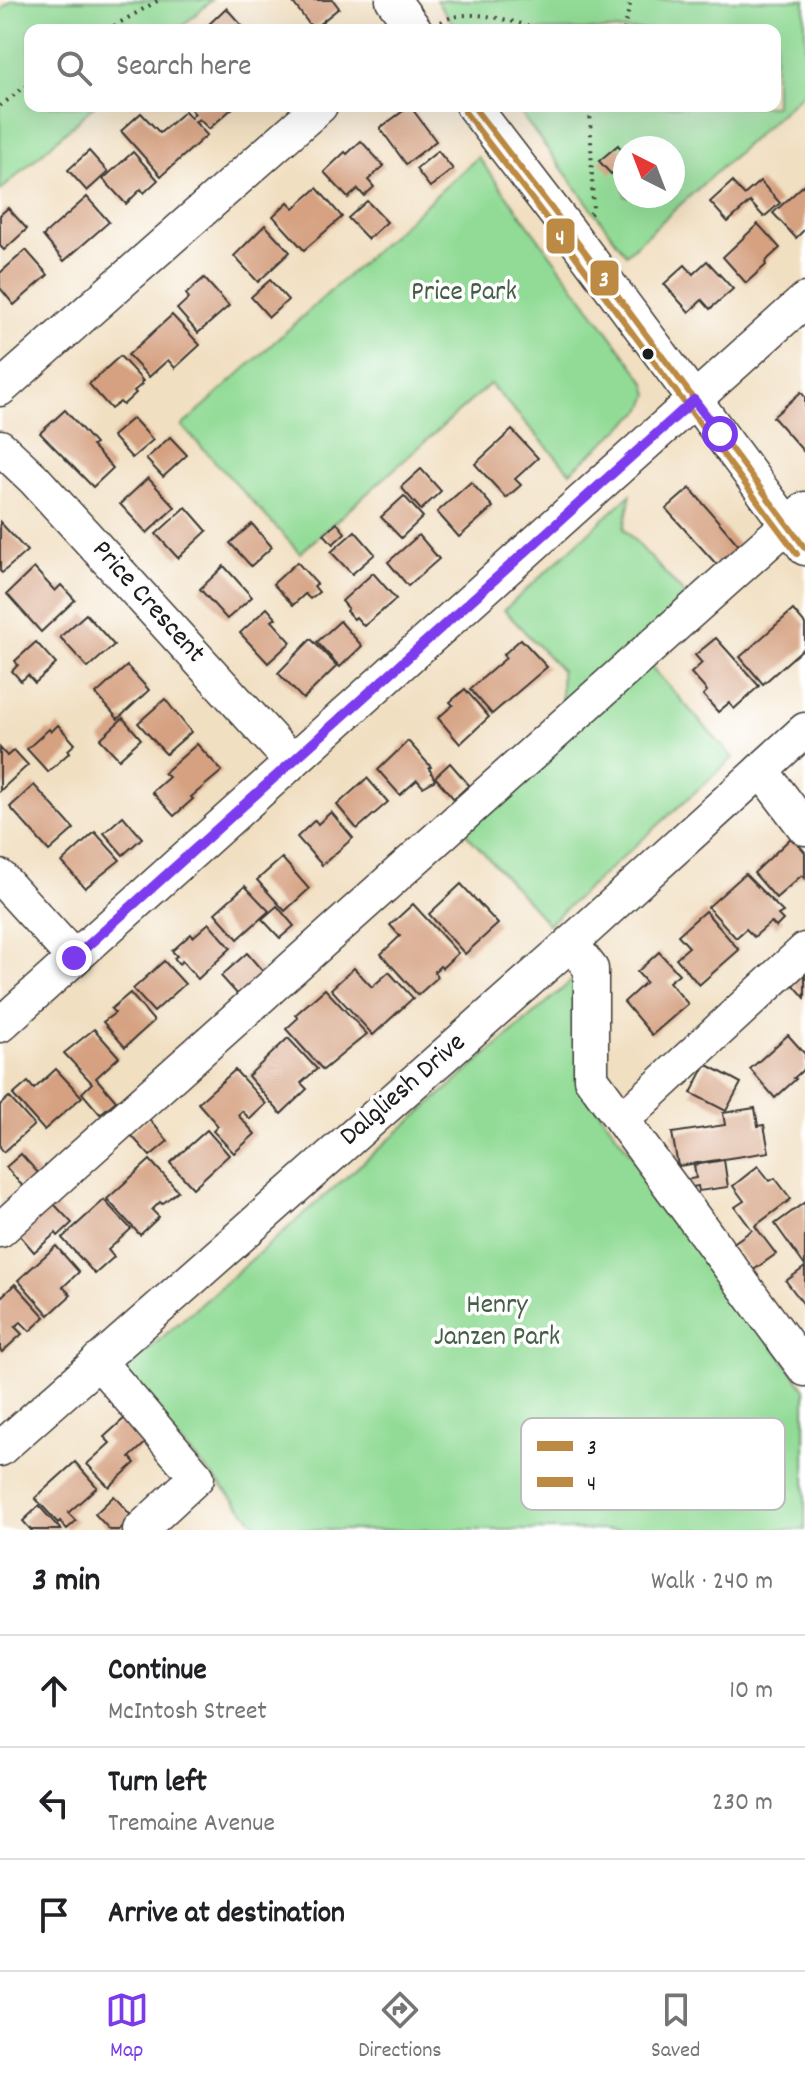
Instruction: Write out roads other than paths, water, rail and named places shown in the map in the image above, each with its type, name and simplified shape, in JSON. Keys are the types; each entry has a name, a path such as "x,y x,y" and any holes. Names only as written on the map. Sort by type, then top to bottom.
{"street":[{"path":"0,389 313,112"},
{"path":"0,1230 799,527 694,400 478,112"},
{"path":"0,1025 805,300"},
{"name":"Price Crescent","path":"0,447 34,479 291,761"},
{"name":"Dalgliesh Drive","path":"0,1449 571,943 805,730"},
{"path":"761,770 805,828"},
{"path":"0,877 74,958"},
{"path":"571,943 591,969 591,1078 805,1369"},
{"path":"622,1120 805,950"},
{"path":"98,1361 197,1477 140,1530"}],"park label":[{"name":"Price Park","path":"464,294"},
{"name":"Henry Janzen Park","path":"497,1323"}]}
